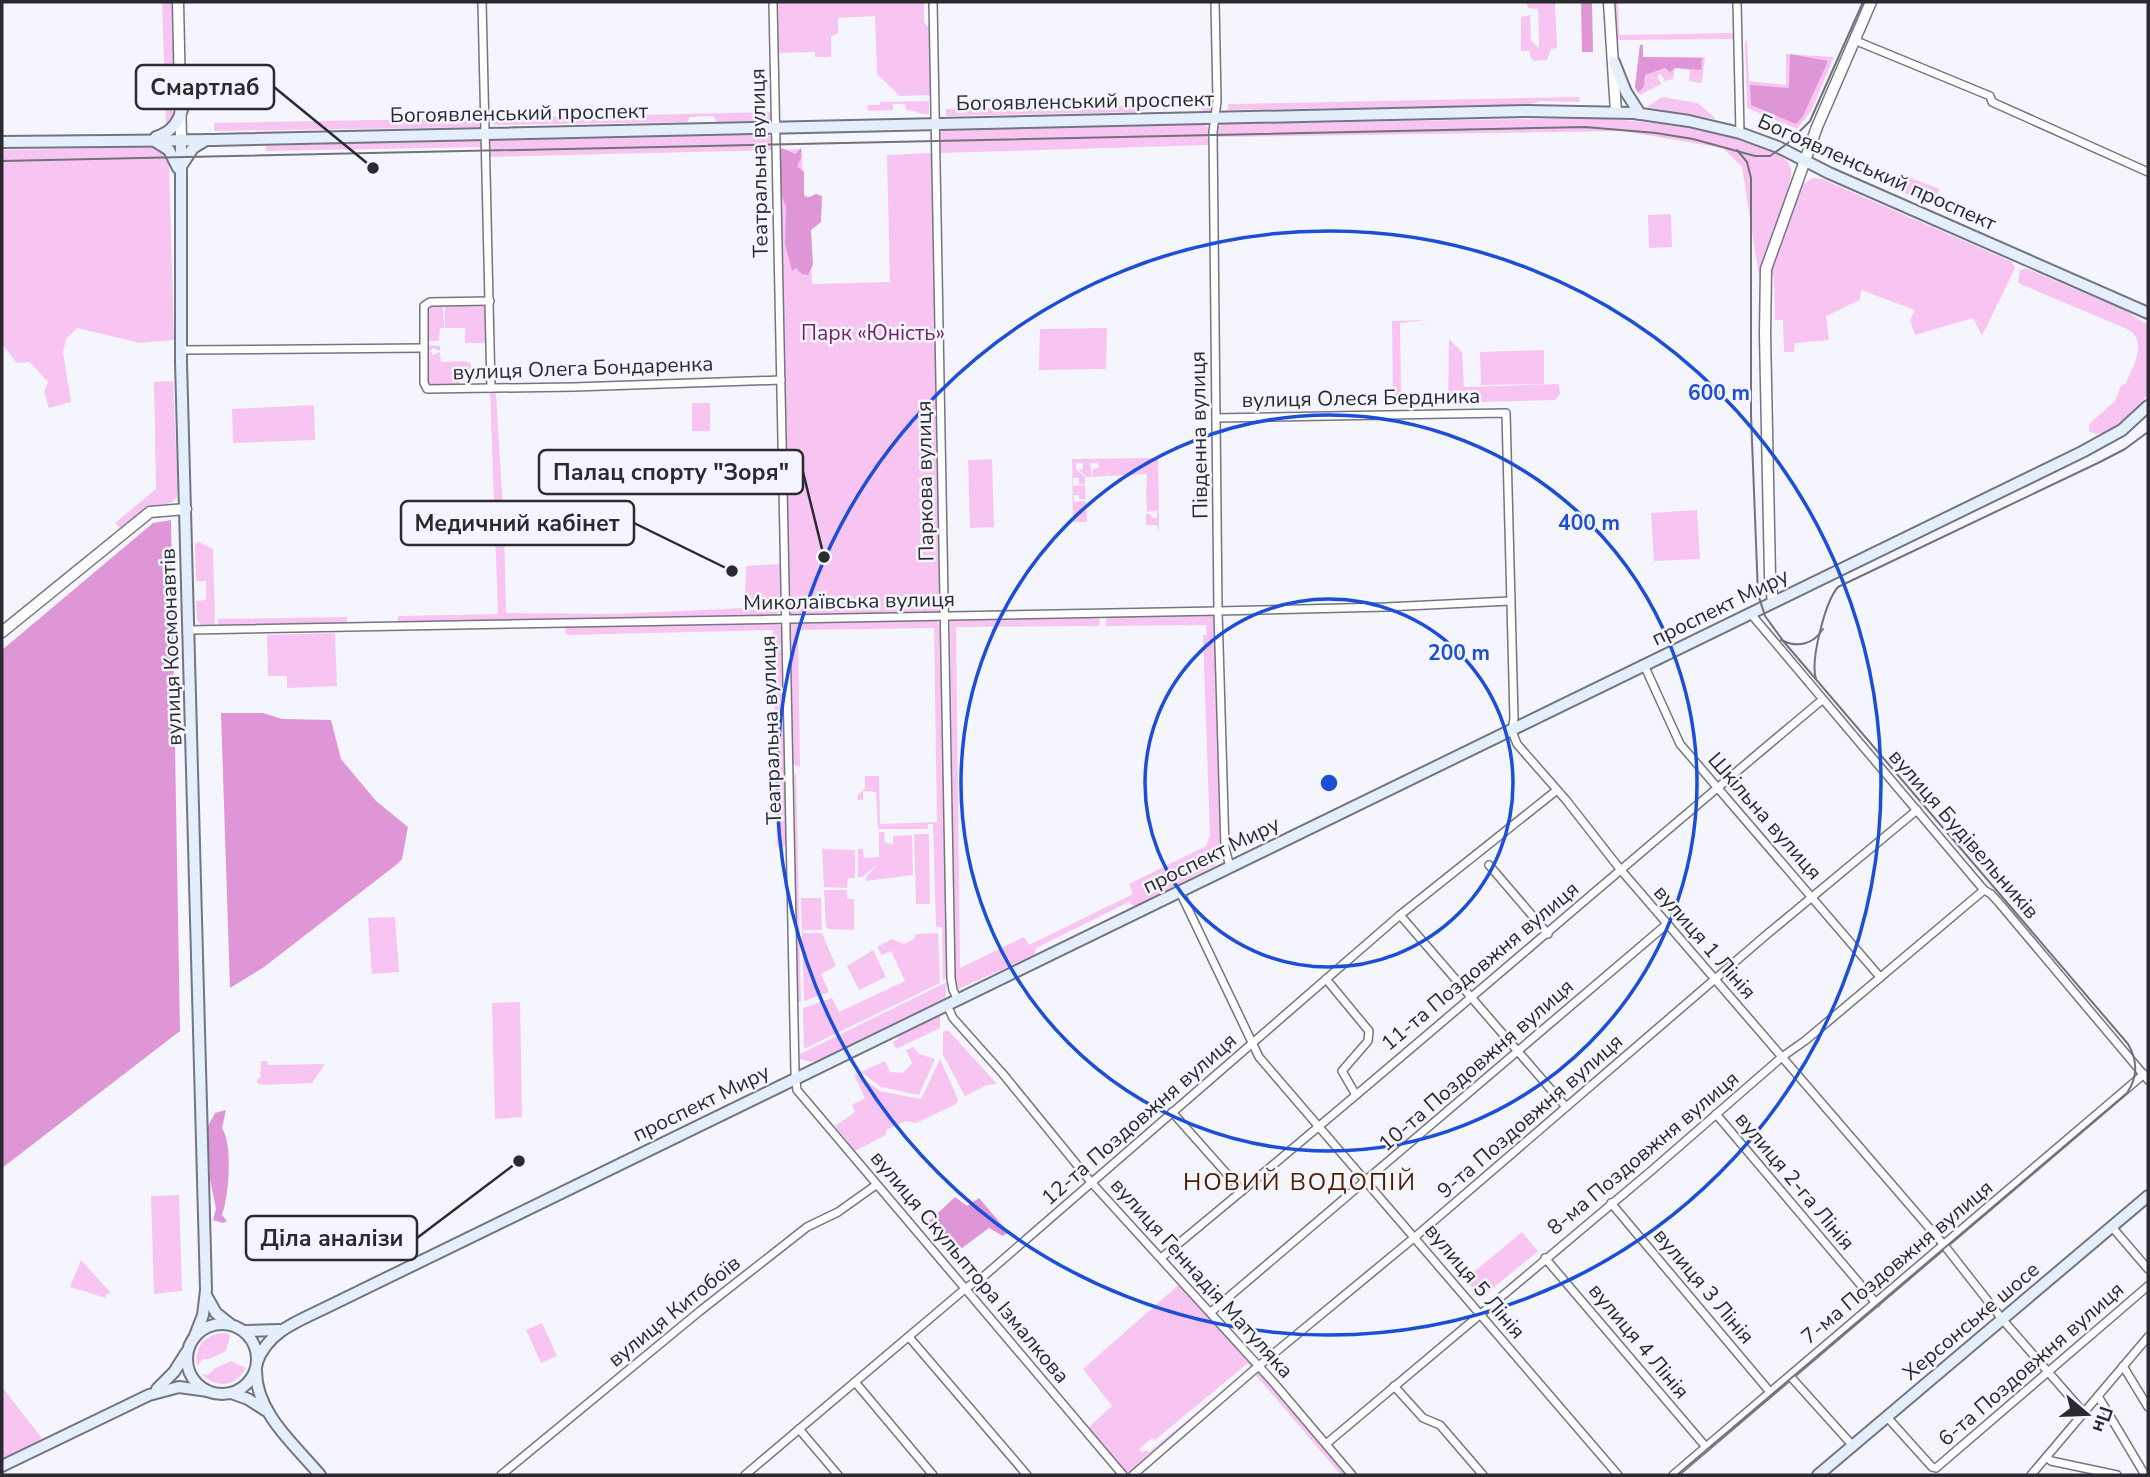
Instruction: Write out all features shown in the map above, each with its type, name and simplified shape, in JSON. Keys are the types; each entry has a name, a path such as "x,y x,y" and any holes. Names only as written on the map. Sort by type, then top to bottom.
{"main road":[{"path":"1614,62 1626,92 1640,114"},
{"path":"150,139 168,132 175,125 182,110"},
{"name":"Богоявленський проспект","path":"2,142 206,140 1527,111 1616,112 1689,121 1740,133 1778,147 1868,190 2148,313"},
{"path":"150,139 169,150 180,171"},
{"name":"вулиця Космонавтів","path":"181,139 181,350 206,1290 203,1315 194,1338"},
{"path":"180,171 186,157 206,140"},
{"path":"2132,304 2148,319"},
{"name":"Богоявленський проспект","path":"2132,304 2148,307"},
{"name":"проспект Миру","path":"257,1365 265,1346 285,1328 2104,441 2122,430 2148,406"},
{"name":"Херсонське шосе","path":"1818,1475 2148,1196"},
{"path":"206,1290 216,1313 245,1331 255,1345 259,1394 267,1411 320,1475"},
{"path":"149,1395 174,1372 194,1338 210,1326 230,1324"},
{"name":"проспект Миру","path":"245,1331 285,1328"},
{"path":"188,1350 187,1365 190,1374 208,1391"},
{"path":"231,1393 245,1385 257,1365"},
{"path":"2,1466 149,1395 179,1387 219,1394 231,1393 253,1401 267,1411"}],"street":[{"name":"вулиця Космонавтів","path":"178,2 181,139"},
{"path":"482,2 491,388"},
{"name":"Театральна вулиця","path":"773,2 795,1079"},
{"name":"Паркова вулиця","path":"933,2 951,978 958,1000"},
{"name":"Південна вулиця","path":"1214,2 1217,101 1213,132 1218,611 1225,848 1230,867"},
{"path":"1609,2 1616,112"},
{"path":"1737,2 1740,133"},
{"path":"1773,602 1770,576 1766,269 1805,160 1871,2"},
{"path":"1854,40 1990,96 1992,102 2148,172"},
{"name":"вулиця Олега Бондаренка","path":"490,301 426,303 423,348 424,383 427,389 781,380"},
{"name":"вулиця Олега Бондаренка","path":"181,350 423,348"},
{"name":"вулиця Олеся Бердника","path":"1216,418 1506,413 1510,601"},
{"path":"2,632 150,512 186,509"},
{"path":"1510,601 1514,718 1512,730"},
{"name":"Миколаївська вулиця","path":"190,630 1218,611 1510,601"},
{"name":"вулиця Будівельників","path":"1751,614 2146,1077"},
{"name":"Шкільна вулиця","path":"1644,665 1680,744 1880,977"},
{"name":"11-та Поздовжня вулиця","path":"1161,1258 1822,700"},
{"name":"вулиця 1 Лінія","path":"1512,730 1517,744 1620,869 1944,1245 2002,1319 2084,1413"},
{"name":"12-та Поздовжня вулиця","path":"745,1475 984,1276 1400,915 1557,790"},
{"name":"9-та Поздовжня вулиця","path":"1133,1475 1917,810"},
{"path":"1489,865 1548,934"},
{"name":"8-ма Поздовжня вулиця","path":"1326,1444 1782,1057 1806,1040 1984,890"},
{"name":"вулиця 5 Лінія","path":"1180,892 1259,1057 1618,1475"},
{"path":"1400,915 1566,1107"},
{"name":"10-та Поздовжня вулиця","path":"1211,1312 1667,924"},
{"path":"1326,979 1368,1031 1366,1044 1342,1071 1356,1095"},
{"name":"вулиця Геннадія Матуляка","path":"947,1005 953,1018 1003,1074 1091,1182 1211,1312 1352,1475"},
{"name":"7-ма Поздовжня вулиця","path":"1673,1475 2146,1077"},
{"name":"вулиця Скульптора Ізмалкова","path":"795,1079 797,1090 803,1098 1123,1475"},
{"path":"1172,1112 1242,1191"},
{"name":"вулиця 2-га Лінія","path":"1716,1114 1876,1303"},
{"name":"вулиця Китобоїв","path":"501,1475 700,1311 807,1227 838,1212 876,1185"},
{"name":"вулиця 3 Лінія","path":"1611,1203 1770,1392"},
{"path":"2112,1227 2148,1269"},
{"name":"вулиця 4 Лінія","path":"1545,1258 1706,1447"},
{"name":"6-та Поздовжня вулиця","path":"1888,1417 1932,1467 1936,1468 2148,1286"},
{"path":"909,1337 1027,1475"},
{"path":"2031,1475 2148,1337"},
{"path":"2123,1366 2148,1407"},
{"path":"1790,1376 1853,1446"},
{"path":"855,1382 933,1475"},
{"path":"1394,1386 1423,1418 1440,1425 1483,1475"},
{"path":"2098,1396 2146,1475"},
{"path":"799,1429 838,1475"},
{"path":"2047,1457 2051,1461 2117,1475"}],"green space":[{"path":"162,2 172,2 176,109 172,120 166,125"},
{"path":"778,2 924,2 924,22 930,29 931,95 900,96 877,74 875,16 838,18 838,33 831,37 831,57 815,57 815,52 779,53"},
{"path":"1520,2 1555,2 1557,48 1551,49 1547,60 1534,61 1530,57 1530,51 1521,51 1521,17 1530,15 1531,41 1539,48 1538,9 1528,8 1527,3"},
{"path":"1612,2 1618,2 1619,35 1732,33 1735,39 1615,40"},
{"path":"1745,41 1749,81 1786,85 1786,54 1834,57 1811,111 1797,129 1747,108"},
{"path":"1640,45 1643,45 1643,57 1705,57 1702,81 1689,81 1690,70 1675,68 1673,79 1665,81 1661,74 1657,76 1661,84 1640,95 1635,87"},
{"path":"1579,97 1580,102 1541,101 1527,105 1228,110 1228,104"},
{"path":"1662,97 1698,103 1716,119 1647,107"},
{"path":"929,101 929,114 906,110 905,104 893,104 893,110 868,111 867,105 880,105 880,102"},
{"path":"1215,105 1213,111 1202,111 1201,106 1154,106 1140,112 946,116 946,109"},
{"path":"774,112 770,121 717,122 713,116 690,117 687,122 494,125 491,118"},
{"path":"482,118 479,127 214,131 214,123"},
{"path":"1594,118 1702,130 1762,146 1782,157 1791,169 1791,177 1759,276 1742,167 1723,148 1623,131 1216,137 1221,124"},
{"path":"1204,124 1208,127 1208,145 939,153 939,134 943,129"},
{"path":"767,134 771,137 771,150 489,157 489,143 492,140"},
{"path":"479,139 484,147 266,151 266,146"},
{"path":"153,147 164,152 169,164 174,340 140,343 77,328 66,339 63,352 71,402 49,408 44,392 48,382 30,362 17,363 2,344 2,150"},
{"name":"Парк «Юність»","path":"802,149 803,196 809,196 812,284 890,282 887,155 931,153 939,612 789,613 779,150"},
{"path":"1903,175 1940,189 1932,202 1927,203 1895,189"},
{"path":"1813,178 1822,179 2012,262 2015,268 1982,336 1973,318 1915,335 1910,320 1915,310 1861,290 1860,300 1826,316 1829,340 1795,343 1794,352 1784,352 1783,320 1775,320 1774,278 1769,274 1773,257 1802,185"},
{"path":"1671,214 1672,247 1649,248 1648,215"},
{"path":"2025,268 2124,310 2148,325 2148,394 2112,429 2096,434 2089,431 2089,424 2115,401 2121,386 2126,383 2137,354 2134,334 2018,283 2020,271"},
{"path":"485,304 486,343 465,343 465,328 455,328 454,324 454,328 445,328 445,306"},
{"path":"429,306 443,306 444,328 440,328 439,341 428,341"},
{"path":"1427,320 1400,323 1401,395 1404,398 1445,397 1445,403 1393,405 1392,321"},
{"path":"1107,328 1106,369 1039,370 1040,329"},
{"path":"1449,339 1462,352 1464,387 1559,384 1560,394 1555,400 1448,403"},
{"path":"428,345 440,346 440,351 433,348 430,351 433,355 440,352 441,362 465,361 471,364 471,374 459,374 459,385 429,386"},
{"path":"1544,350 1544,384 1481,385 1480,352"},
{"path":"173,381 178,494 172,502 145,510 122,530 115,523 156,489 154,382"},
{"path":"490,391 496,393 506,613 615,614 745,608 746,566 781,564 782,608 776,615 398,623 398,616 498,614"},
{"path":"692,403 710,403 710,431 692,431"},
{"path":"314,405 315,440 233,443 232,409"},
{"path":"1158,458 1159,531 1157,525 1146,525 1146,514 1157,518 1157,510 1147,512 1146,498 1151,498 1146,497 1147,474 1108,476 1108,471 1107,476 1093,477 1093,469 1099,468 1098,463 1090,463 1092,477 1086,477 1079,469 1083,469 1083,463 1076,463 1076,469 1085,477 1085,484 1079,484 1079,478 1073,478 1073,486 1085,485 1086,499 1079,499 1079,495 1074,495 1074,502 1086,501 1087,522 1073,522 1072,459"},
{"path":"992,459 994,527 970,528 968,460"},
{"path":"1697,510 1700,559 1654,561 1651,513"},
{"path":"199,542 213,549 215,625 201,625 197,620 196,601 206,600 206,581 196,581 195,544"},
{"path":"1095,616 1100,620 1099,626 956,627 960,968 1024,937 1029,945 1133,894 1129,884 1206,846 1210,835 1203,635 1206,635 1206,625 1105,626 1107,616 1217,616 1220,853 1215,865 1135,907 1129,902 1036,948 1034,955 958,989 955,975 950,621"},
{"path":"347,617 347,622 343,625 218,625 218,619"},
{"path":"938,622 941,629 947,978 943,981 942,927 936,927 933,824 928,824 928,829 878,829 876,792 863,791 863,800 857,800 858,795 865,788 865,776 879,776 880,824 937,822 934,628 798,630 800,767 792,764 791,623"},
{"path":"777,623 782,627 786,846 777,846 773,630 566,635 565,627"},
{"path":"335,633 337,686 287,688 287,676 268,676 267,635"},
{"path":"796,773 801,1002 798,1002"},
{"path":"879,832 884,832 885,843 893,844 893,836 912,835 913,875 866,881 866,877 878,864 862,877 858,877 858,849 863,849 864,858 879,857"},
{"path":"914,834 929,834 930,904 916,904"},
{"path":"822,849 855,850 855,878 848,878 847,888 824,887"},
{"path":"824,890 847,890 847,899 854,899 854,930 826,927"},
{"path":"801,898 821,898 822,930 803,930 803,933 822,933 836,966 821,974 829,992 804,1001"},
{"path":"395,917 399,972 372,974 368,918"},
{"path":"938,931 940,983 804,1049 803,1008 832,998 839,1012 905,981 891,951 882,955 877,947 892,939 904,944 914,939 916,934"},
{"path":"873,950 886,977 859,990 847,966"},
{"path":"947,982 945,998 818,1061 800,1059 800,1054"},
{"path":"520,1002 522,1117 495,1119 492,1003"},
{"path":"940,1016 940,1028 896,1049 893,1042 899,1035"},
{"path":"948,1030 997,1084 987,1085 965,1096 943,1055 943,1032"},
{"path":"913,1047 919,1054 935,1059 919,1095 881,1087 861,1072 885,1061 890,1072 903,1073 912,1063 906,1050"},
{"path":"940,1059 958,1099 956,1104 916,1123 906,1121 886,1130 886,1135 855,1151 835,1126 855,1112 852,1105 865,1098 854,1075 857,1074 880,1091 921,1099"},
{"path":"261,1061 267,1061 268,1065 325,1064 312,1083 262,1085 257,1083"},
{"path":"179,1195 182,1291 154,1294 151,1196"},
{"path":"1522,1232 1538,1251 1481,1298 1465,1279"},
{"path":"81,1260 111,1293 106,1294 106,1298 70,1287"},
{"path":"1182,1282 1254,1366 1130,1475 1088,1428 1112,1406 1083,1369","holes":["1248,1363 1251,1368 1149,1452 1146,1450 1142,1453 1139,1449 1152,1438 1155,1440"]},
{"path":"542,1323 557,1356 541,1363 526,1330"},
{"path":"213,1335 230,1335 226,1351 203,1359 197,1366 197,1352 203,1342"},
{"path":"231,1361 246,1368 231,1382 219,1384 201,1374 208,1375"},
{"path":"1258,1371 1349,1475 1341,1475 1255,1374"},
{"path":"2,1387 41,1437 40,1440 2,1459"}],"shaded area":[{"path":"1581,2 1592,3 1593,52 1582,52"},
{"path":"1640,45 1643,45 1643,57 1702,58 1701,70 1675,68 1670,72 1665,68 1645,75 1644,86 1638,93 1635,87"},
{"path":"1790,54 1828,61 1803,116 1796,124 1751,105 1750,85 1789,88"},
{"path":"782,148 795,154 801,148 801,158 797,166 804,172 804,195 807,198 816,194 822,196 821,222 811,230 813,264 808,275 802,274 796,268 792,271 785,244 786,207 782,197 779,153"},
{"path":"171,520 180,1031 2,1168 2,650 153,523"},
{"path":"221,713 263,713 282,719 331,720 341,759 376,801 408,827 402,859 396,865 264,967 230,988"},
{"path":"226,1110 222,1128 228,1146 229,1171 222,1215 227,1221 223,1223 213,1220 216,1209 210,1179 208,1126 215,1113"},
{"path":"955,1197 967,1206 979,1198 1008,1232 1003,1236 989,1228 954,1254 927,1223"}],"tram line":[{"path":"2,161 1585,127 1656,133 1693,139 1755,156 1770,156 1810,121 1863,2"},
{"path":"1677,1475 2127,1093 2135,1069 2134,1057 2128,1044 1784,642 1765,616 1758,594 1751,415 1751,178 1747,162 1737,150"},
{"path":"1816,679 1815,659 1820,632 1828,605 1838,587 2100,462 2125,449 2148,432"},
{"path":"1781,640 1804,644 1814,639 1823,629"}],"place":[{"name":"Смартлаб","path":"373,168"},
{"name":"Палац спорту \"Зоря\"","path":"824,557"},
{"name":"Медичний кабінет","path":"732,571"},
{"name":"Діла аналізи","path":"519,1161"}],"district":[{"name":"НОВИЙ ВОДОПІЙ","path":"1300,1182"}]}
